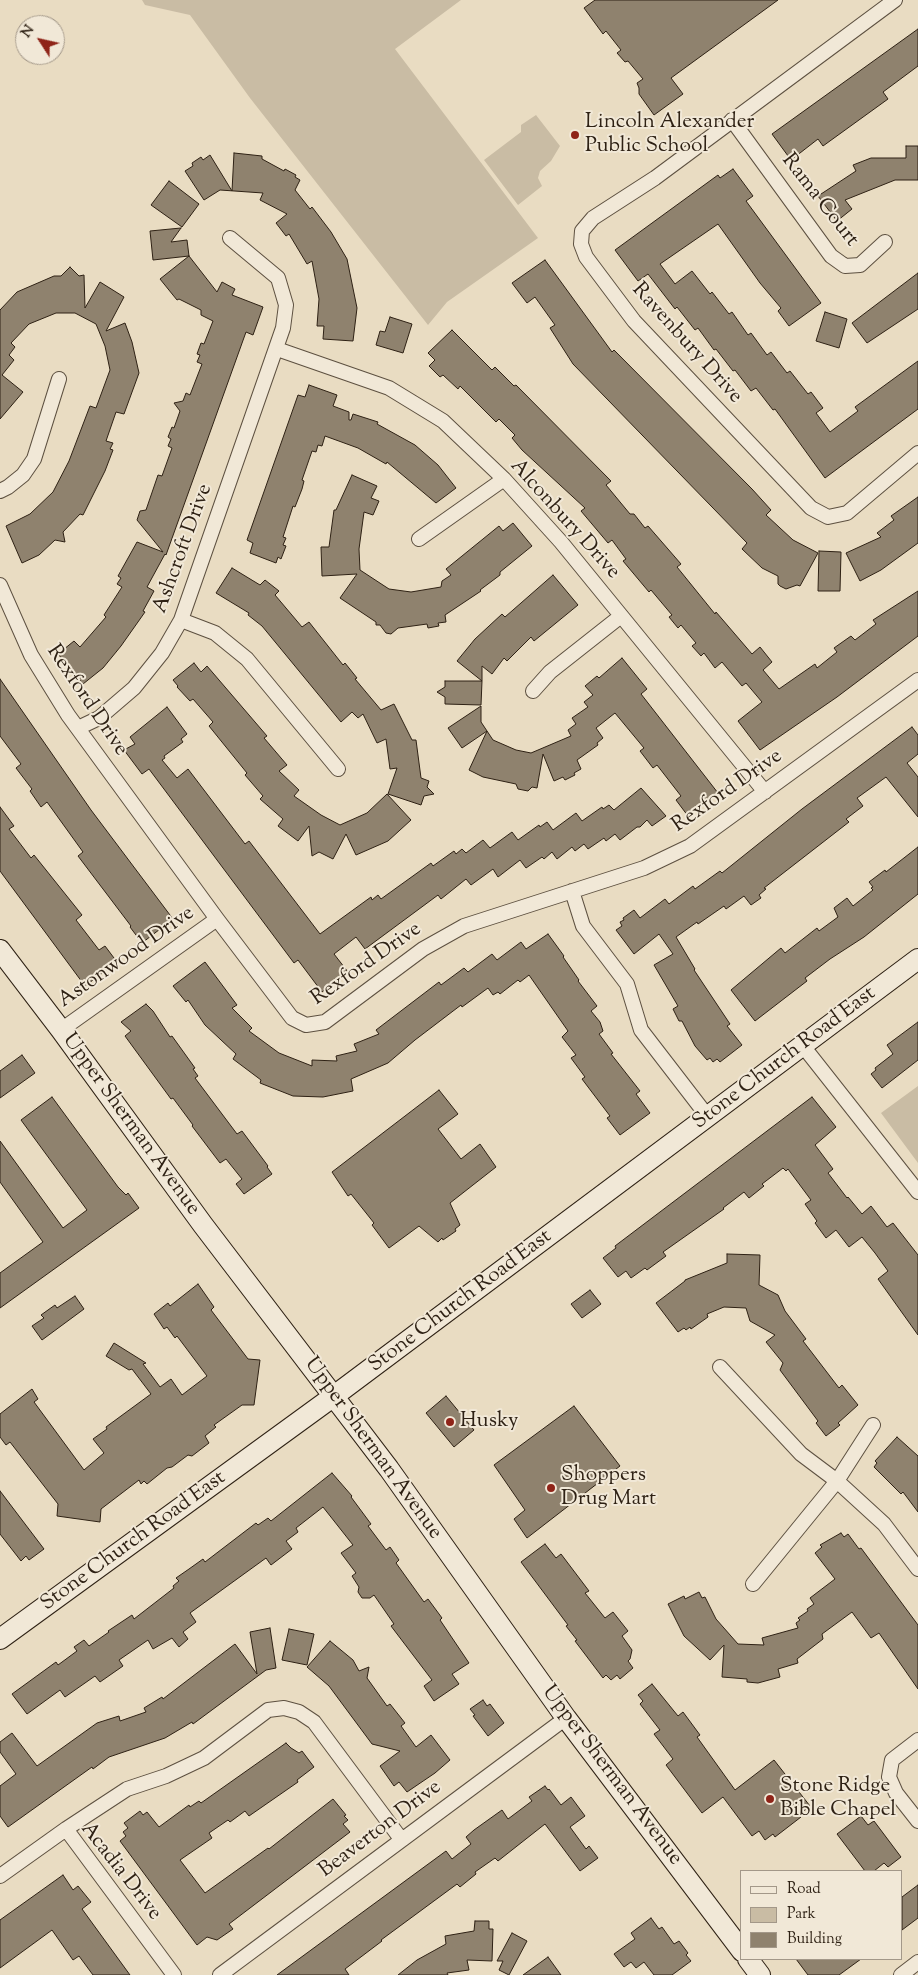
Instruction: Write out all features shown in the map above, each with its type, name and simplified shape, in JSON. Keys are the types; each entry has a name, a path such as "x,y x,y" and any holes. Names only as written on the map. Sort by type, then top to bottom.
{"main road":[{"name":"Upper Sherman Avenue","path":"0,950 61,1030 203,1225 389,1469 566,1718 740,1947"},
{"name":"Stone Church Road East","path":"0,1640 334,1396 918,960"},
{"path":"749,1960 760,1975"}],"street":[{"name":"Ravenbury Drive","path":"896,0 655,178 593,218 582,231 581,244 586,257 634,321 811,508 828,517 847,513 918,453"},
{"name":"Rama Court","path":"732,120 831,256 845,266 860,265 885,242"},
{"name":"Ashcroft Drive","path":"78,728 99,718 134,688 162,653 181,620 277,348 283,328 286,305 278,278 230,238"},
{"name":"Alconbury Drive","path":"277,348 389,388 443,421 504,479 560,542 765,792"},
{"path":"0,490 8,487 22,475 34,459 59,379"},
{"path":"419,539 504,479"},
{"name":"Rexford Drive","path":"0,585 31,655 68,715 292,1018 306,1025 325,1022 422,948 464,926 644,868 690,846 916,685"},
{"path":"534,691 550,672 621,616"},
{"path":"181,620 216,634 247,659 338,769"},
{"path":"572,890 583,926 627,984 640,1030 708,1117"},
{"name":"Astonwood Drive","path":"61,1030 217,919"},
{"path":"803,1046 918,1192"},
{"path":"720,1367 801,1454 837,1481 884,1524 918,1569"},
{"path":"753,1584 837,1481 872,1425"},
{"path":"66,1829 127,1789 166,1776 204,1758 268,1710 284,1708 300,1712 314,1722 401,1839"},
{"name":"Beaverton Drive","path":"220,1975 566,1718"},
{"path":"918,1740 892,1760 888,1777 896,1793 918,1821"},
{"name":"Acadia Drive","path":"0,1876 66,1829 174,1975"},
{"path":"901,1975 918,1962"}],"green space":[{"path":"142,0 461,0 395,49 538,238 447,302 428,325 250,98 190,15 145,5"},
{"path":"536,115 560,146 551,161 540,171 538,178 542,186 518,205 484,160 521,132 521,125"},
{"path":"918,1086 918,1163 881,1113"}],"building":[{"path":"595,0 778,0 671,78 683,94 654,115 639,94 637,83 643,79 628,61 625,62 617,53 621,50 606,31 603,34 584,8"},
{"path":"918,29 918,66 883,92 888,99 823,146 818,139 791,160 772,134"},
{"path":"906,146 918,146 918,180 895,180 845,200 852,209 837,221 818,196 856,171 853,165 871,158 906,158"},
{"path":"234,153 262,156 262,159 296,175 295,177 300,180 295,190 310,209 312,207 331,232 347,259 357,308 353,341 323,339 324,326 317,326 319,299 312,261 307,264 289,234 286,236 276,223 287,214 260,200 263,193 232,191"},
{"path":"210,155 232,191 220,190 204,200 185,171 193,166 192,163 201,157 203,160"},
{"path":"733,169 753,196 746,201 821,303 789,326 778,311 781,308 760,283 718,224 660,264 675,284 692,271 729,314 732,312 748,335 751,333 767,355 771,352 787,373 790,371 808,394 811,392 823,408 816,413 830,432 858,411 855,407 918,361 918,409 825,478 775,409 773,410 756,388 751,391 735,370 733,371 716,349 714,350 698,328 695,330 677,307 675,309 648,274 638,281 615,250 718,175 720,178"},
{"path":"169,181 199,204 182,227 151,205"},
{"path":"181,228 171,242 187,240 189,256 153,260 150,231"},
{"path":"189,256 217,292 222,282 235,289 232,295 263,307 253,335 246,332 166,555 147,587 154,591 143,611 145,612 103,668 83,684 58,654 74,641 80,647 106,617 104,615 122,587 117,584 121,578 118,576 137,542 163,552 137,520 140,511 146,510 158,475 162,476 172,448 168,446 171,439 168,437 172,427 174,428 180,411 174,403 183,401 186,393 190,395 202,364 197,362 200,355 197,354 201,343 204,344 213,321 201,315 201,310 179,299 177,300 160,279"},
{"path":"545,260 612,352 614,350 752,489 771,510 766,515 793,540 818,553 800,586 797,585 786,589 780,586 778,584 778,576 762,568 742,549 747,543 573,364 550,328 555,325 535,297 527,303 512,283"},
{"path":"70,267 79,276 84,275 85,308 100,282 124,297 106,331 125,323 132,342 139,373 124,414 116,412 106,441 113,443 110,449 113,450 105,471 83,515 80,514 63,532 65,542 55,540 39,555 22,563 6,526 30,514 53,492 69,461 90,406 96,408 110,370 105,346 96,324 75,313 56,313 29,324 11,343 15,347 9,355 14,360 2,375 23,392 0,419 0,310 17,292 54,276 61,276"},
{"path":"918,273 918,309 867,343 852,323"},
{"path":"825,312 847,319 839,348 816,341"},
{"path":"390,317 412,324 403,353 376,345 380,331 385,332"},
{"path":"452,330 492,370 495,367 514,386 516,385 611,481 606,485 630,514 634,514 645,528 648,526 681,564 677,567 715,614 716,612 752,654 760,647 772,662 763,670 779,689 815,664 817,668 837,652 834,648 851,636 855,640 876,624 873,620 918,591 918,636 837,697 760,750 738,721 762,702 746,683 742,686 722,662 715,668 704,653 701,656 692,646 696,643 681,625 678,628 669,617 672,615 651,590 649,592 623,561 626,559 612,540 608,543 581,511 585,508 522,450 512,438 515,435 499,419 496,422 460,386 458,389 443,375 440,377 429,366 435,360 428,353"},
{"path":"309,385 337,395 333,406 349,412 349,420 351,420 353,414 378,422 377,424 415,445 438,465 456,488 436,503 387,462 386,464 358,448 325,436 322,446 318,445 316,452 312,451 302,480 304,481 302,489 295,507 293,506 283,537 286,538 283,545 286,546 281,559 278,557 276,563 250,553 253,543 247,540 298,395 305,397"},
{"path":"352,475 377,486 371,498 379,501 373,515 364,512 359,549 360,570 389,589 411,592 441,587 442,581 451,575 446,569 499,526 503,531 513,523 532,546 500,572 500,575 481,591 445,615 446,622 438,623 439,626 428,628 427,624 398,628 391,634 386,633 380,625 376,625 376,622 340,598 357,574 322,576 321,547 329,547 334,510 336,510"},
{"path":"918,497 918,543 881,570 860,581 846,553 881,537 877,533 894,520 891,516"},
{"path":"819,551 841,552 840,591 818,591"},
{"path":"232,568 260,585 265,580 279,591 275,595 302,627 309,622 343,665 345,663 357,678 355,679 381,710 394,704 412,740 416,740 421,778 429,781 427,787 434,794 424,796 421,805 388,794 397,768 390,769 386,739 377,743 363,714 358,718 352,712 341,722 262,626 248,615 249,613 216,593"},
{"path":"553,575 578,605 534,641 531,637 507,661 504,658 492,674 482,666 482,681 457,661 475,639 502,614 505,617"},
{"path":"622,658 647,689 641,694 718,793 688,816 676,800 681,796 657,765 653,768 640,751 644,748 615,713 596,728 603,738 597,743 598,745 577,760 581,769 574,773 575,775 565,780 563,777 554,781 543,754 537,788 532,787 528,791 518,789 516,784 483,777 469,770 487,731 493,740 516,750 531,753 571,736 568,730 576,724 572,718 588,707 584,702 593,695 585,686 597,676 599,678"},
{"path":"194,663 201,672 207,666 267,736 264,738 287,765 279,771 299,790 294,796 321,815 340,825 367,813 387,794 411,820 388,841 356,855 346,834 333,859 319,852 312,856 309,826 298,841 278,826 283,819 260,799 263,796 245,775 247,773 209,726 213,722 193,699 190,701 177,687 173,680"},
{"path":"0,679 91,810 173,919 142,943 78,856 83,852 47,802 41,807 30,791 32,789 16,768 21,764 0,736"},
{"path":"445,681 482,681 481,705 445,704 445,697 437,692 445,687"},
{"path":"481,706 481,722 487,731 462,748 448,728"},
{"path":"167,707 187,734 181,739 183,742 164,756 165,758 162,760 177,778 188,769 245,844 249,841 320,934 371,897 372,900 378,895 381,899 431,863 433,866 454,851 456,854 462,849 466,853 483,840 490,848 512,832 518,840 539,825 540,827 547,822 553,830 576,813 582,821 602,807 603,809 609,805 614,810 641,788 666,816 652,826 647,820 620,840 615,834 606,841 604,838 588,849 584,844 575,851 572,847 557,859 552,852 544,859 542,857 526,868 520,860 498,877 493,869 471,885 466,879 441,899 438,895 365,949 356,937 334,954 348,972 322,992 298,960 294,963 149,769 142,774 124,750 135,744 130,737"},
{"path":"912,727 918,735 918,754 907,763 918,777 918,817 886,777 857,798 863,806 846,819 849,822 764,888 766,889 759,895 761,898 751,905 744,896 726,909 724,906 698,924 697,922 676,937 694,970 730,1024 727,1026 742,1045 720,1062 717,1059 713,1062 710,1058 707,1060 695,1046 682,1021 679,1021 673,1009 678,1006 654,965 673,954 659,934 634,954 616,930 622,926 620,922 634,910 640,918 665,899 669,904 693,886 695,889 720,871 722,873 802,809"},
{"path":"0,807 14,826 9,829 31,858 34,855 82,915 76,920 99,950 105,946 117,962 85,986 0,871"},
{"path":"918,847 918,894 864,937 805,978 807,981 755,1021 731,990 781,948 785,953 817,928 819,931 838,917 834,908 847,898 853,906 873,890 869,882 885,870 886,872"},
{"path":"548,934 564,956 578,981 597,1006 591,1011 600,1022 603,1031 599,1034 613,1053 611,1054 640,1091 636,1094 650,1113 620,1135 607,1118 610,1116 582,1079 585,1077 571,1058 576,1055 562,1037 568,1031 529,975 520,982 518,980 500,994 498,992 493,995 488,988 462,1007 461,1005 388,1063 351,1079 353,1091 323,1097 293,1096 260,1083 261,1080 233,1059 236,1054 205,1025 188,1000 186,1002 173,986 205,962 237,1005 232,1008 252,1028 249,1031 279,1053 312,1066 312,1060 337,1061 336,1056 357,1051 354,1044 379,1034 376,1030 439,982 441,985 464,968 468,972 492,954 497,960 521,942 526,949"},
{"path":"146,1004 195,1068 193,1069 198,1076 195,1078 237,1134 242,1131 268,1166 272,1174 244,1194 236,1184 242,1179 226,1159 220,1163 125,1036 131,1031 121,1022"},
{"path":"918,1022 918,1060 882,1088 871,1074 876,1070 875,1068 893,1054 887,1045"},
{"path":"22,1055 35,1073 0,1098 0,1071"},
{"path":"439,1090 458,1114 438,1129 461,1159 480,1144 496,1167 450,1203 460,1225 455,1229 456,1231 438,1242 419,1226 389,1248 372,1225 374,1223 351,1194 348,1196 332,1172"},
{"path":"52,1097 118,1187 126,1195 128,1193 139,1208 0,1308 0,1273 43,1242 0,1182 0,1141 63,1228 87,1210 21,1120"},
{"path":"812,1097 836,1127 815,1145 833,1169 828,1173 862,1214 871,1206 887,1227 893,1223 918,1255 918,1335 878,1279 888,1271 875,1253 862,1237 849,1247 836,1230 826,1238 805,1204 811,1200 788,1169 786,1171 783,1168 762,1184 764,1186 749,1198 744,1192 724,1209 663,1252 666,1256 647,1270 645,1268 631,1278 626,1271 618,1277 603,1258 616,1248 615,1246"},
{"path":"727,1254 760,1255 759,1285 778,1295 785,1311 806,1339 803,1341 839,1388 842,1385 858,1405 838,1423 840,1425 826,1436 816,1423 818,1421 780,1370 783,1363 766,1342 775,1335 750,1321 746,1308 724,1307 707,1314 708,1317 691,1329 690,1327 686,1330 684,1328 678,1332 656,1303 685,1280 727,1263"},
{"path":"198,1284 214,1307 211,1310 248,1359 260,1360 254,1405 242,1405 214,1425 216,1427 205,1436 209,1443 192,1456 188,1455 172,1467 167,1468 147,1484 144,1481 141,1484 139,1480 101,1509 100,1522 57,1516 58,1504 10,1442 6,1445 0,1437 0,1414 32,1389 38,1399 34,1402 84,1470 104,1453 93,1439 107,1429 106,1427 151,1394 132,1369 129,1370 106,1356 114,1343 146,1363 143,1364 160,1387 171,1379 182,1395 207,1376 177,1336 175,1338 167,1327 164,1329 154,1314 168,1303 170,1306"},
{"path":"590,1290 601,1304 582,1318 571,1304"},
{"path":"75,1296 84,1309 42,1340 32,1326 44,1318 41,1315 55,1305 57,1308"},
{"name":"Husky","path":"446,1396 474,1430 454,1447 426,1413"},
{"name":"Shoppers Drug Mart","path":"574,1406 620,1466 527,1538 514,1519 525,1510 494,1465"},
{"path":"897,1437 918,1456 918,1512 903,1492 901,1494 874,1467 877,1463 875,1461"},
{"path":"332,1473 352,1496 371,1524 368,1526 386,1550 390,1547 399,1560 396,1563 424,1602 428,1599 442,1618 440,1620 469,1663 452,1674 459,1684 434,1701 424,1686 432,1680 391,1626 394,1624 374,1595 370,1598 362,1598 358,1592 359,1587 352,1576 356,1573 341,1553 353,1545 323,1507 296,1528 298,1532 286,1541 292,1549 271,1565 266,1558 190,1613 196,1622 183,1632 188,1639 179,1647 172,1638 153,1649 148,1640 119,1660 123,1666 100,1682 95,1676 65,1697 60,1690 27,1714 12,1694 56,1662 58,1665 77,1651 74,1647 84,1640 89,1646 132,1615 134,1619 174,1588 173,1586 179,1581 176,1578 203,1559 205,1562 256,1523 258,1525 268,1518 271,1521"},
{"path":"0,1491 44,1549 29,1560 26,1556 21,1561 0,1534"},
{"path":"841,1533 844,1537 848,1534 859,1549 861,1548 918,1625 918,1689 879,1633 871,1638 852,1612 822,1634 823,1639 797,1659 798,1663 778,1669 780,1677 758,1683 747,1682 747,1679 722,1677 724,1645 710,1660 684,1636 668,1604 684,1596 685,1599 699,1592 702,1598 705,1597 716,1619 738,1644 764,1645 762,1638 798,1628 796,1623 800,1620 798,1618 814,1604 810,1598 835,1579 815,1553 822,1547 820,1545"},
{"path":"545,1544 556,1558 561,1554 589,1591 585,1593 605,1618 613,1612 628,1631 622,1636 632,1650 628,1661 633,1668 620,1679 617,1675 611,1680 606,1675 603,1678 575,1641 577,1640 566,1626 568,1625 521,1562"},
{"path":"270,1628 276,1668 266,1670 193,1724 192,1722 165,1738 109,1757 93,1769 92,1767 8,1827 0,1816 0,1786 16,1774 0,1752 0,1742 12,1733 37,1766 97,1723 119,1716 120,1721 146,1712 144,1708 162,1697 163,1699 235,1644 257,1674 250,1632"},
{"path":"289,1629 314,1634 307,1665 282,1660"},
{"path":"330,1641 353,1660 359,1671 369,1667 367,1678 387,1706 390,1704 405,1723 401,1726 416,1747 431,1735 450,1760 407,1792 399,1782 394,1786 380,1766 400,1751 372,1744 329,1686 307,1667"},
{"path":"652,1684 678,1716 683,1712 700,1735 697,1737 735,1790 774,1760 810,1806 799,1815 801,1817 775,1837 773,1834 765,1840 759,1831 752,1836 723,1797 702,1813 666,1765 673,1759 654,1734 660,1730 640,1704 643,1701 638,1695"},
{"path":"483,1700 487,1706 490,1704 504,1723 488,1736 470,1709"},
{"path":"286,1743 299,1753 302,1751 314,1767 297,1780 298,1782 249,1816 245,1811 230,1822 228,1820 209,1833 212,1838 180,1860 205,1893 269,1849 333,1799 346,1815 344,1816 348,1820 343,1824 350,1832 229,1924 233,1929 217,1940 207,1937 197,1945 120,1841 126,1836 123,1832 128,1828 124,1823 140,1811 143,1815 147,1812 159,1827 189,1805 190,1807 199,1801 201,1803"},
{"path":"545,1786 561,1805 571,1797 585,1816 570,1827 586,1849 589,1846 598,1858 580,1871 545,1824 498,1861 495,1858 475,1872 476,1874 460,1887 457,1884 381,1940 345,1969 349,1975 277,1975 446,1851 452,1859 471,1844 466,1837 474,1830 502,1810 508,1819 532,1801 529,1797"},
{"path":"861,1816 868,1825 874,1821 901,1857 888,1867 884,1863 875,1870 864,1870 837,1834"},
{"path":"63,1875 73,1890 78,1886 91,1902 82,1909 130,1975 93,1975 79,1956 73,1960 52,1930 0,1968 0,1920"},
{"path":"918,1885 918,1918 903,1929 903,1896"},
{"path":"651,1918 659,1929 662,1927 674,1944 679,1941 688,1953 686,1955 691,1961 672,1975 654,1975 644,1962 636,1968 631,1962 624,1967 614,1954 635,1939 631,1933"},
{"path":"475,1921 489,1921 489,1929 493,1929 492,1961 467,1960 469,1970 447,1973 448,1975 398,1975 417,1960 446,1944 445,1936 474,1931"},
{"path":"512,1933 527,1941 509,1975 499,1970 503,1961 497,1961"},
{"path":"548,1957 561,1975 523,1975"},
{"path":"797,1960 860,1960 839,1975 808,1975"}],"place":[{"name":"Lincoln Alexander Public School","path":"575,135"},
{"name":"Husky","path":"450,1422"},
{"name":"Shoppers Drug Mart","path":"551,1488"},
{"name":"Stone Ridge Bible Chapel","path":"770,1799"}]}
